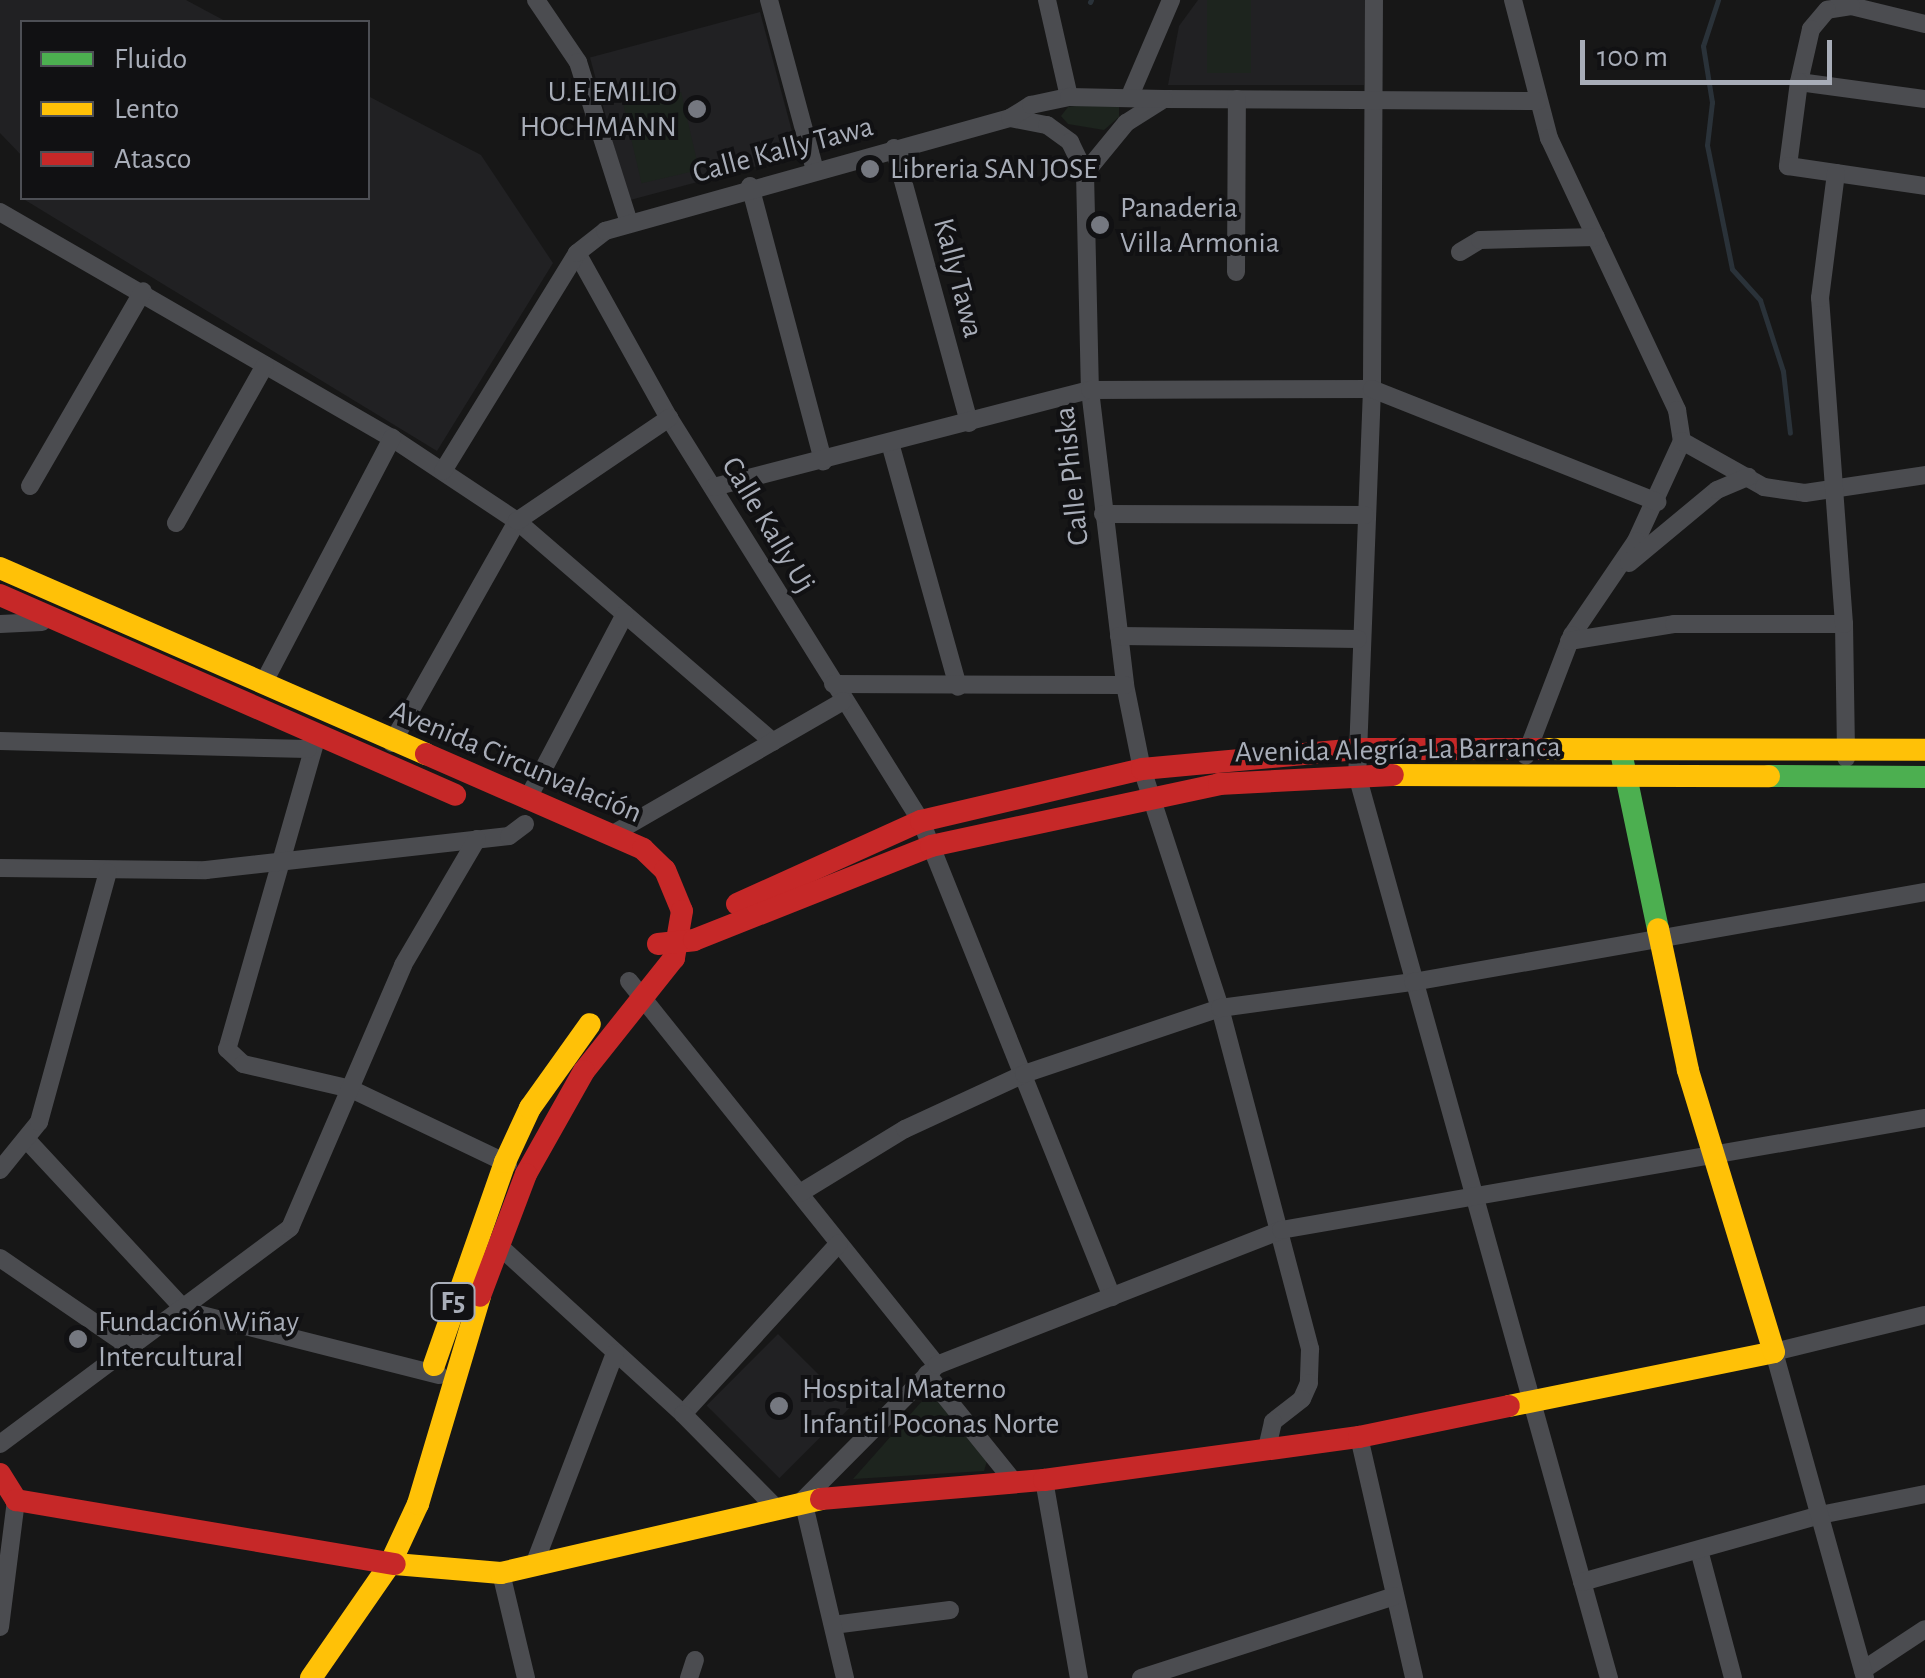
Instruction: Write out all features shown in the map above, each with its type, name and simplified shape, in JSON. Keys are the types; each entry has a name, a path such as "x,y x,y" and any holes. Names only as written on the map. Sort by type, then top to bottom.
{"main road":[{"name":"Avenida Circunvalación","path":"0,568 264,682 608,846 657,898 670,936"},
{"path":"32,610 44,588"},
{"name":"Avenida Circunvalación","path":"0,595 312,742 528,809"},
{"name":"Avenida Alegría-La Barranca","path":"670,936 921,822 1142,769 1356,748 1526,751 1622,763 1844,777 1925,777"},
{"name":"Avenida Alegría-La Barranca","path":"670,936 930,846 1219,784 1358,775 1523,776 1622,763 1925,750"},
{"path":"0,1474 16,1500 378,1561 501,1573 803,1500 1044,1480 1360,1437 1774,1352 1713,1152 1659,940 1622,763"},
{"name":"F5","path":"311,1678 378,1561 404,1474 526,1174 584,1071 670,936"},
{"name":"F5","path":"443,1376 505,1162 554,1071 637,989"},
{"name":"F5","path":"284,1678 378,1561"}],"street":[{"path":"536,0 578,62 628,223"},
{"path":"770,0 814,168"},
{"path":"1047,0 1069,98"},
{"path":"1130,98 1171,0"},
{"path":"1374,0 1372,389 1358,638 1358,775 1609,1678"},
{"path":"1513,0 1538,101 1677,410 1682,441 1656,502 1570,641 1526,751 1523,776"},
{"path":"1925,24 1851,6 1828,10 1812,28 1799,82 1788,166 1925,186"},
{"path":"1799,82 1925,99"},
{"name":"Calle Kally Tawa","path":"577,253 605,231 628,223 814,168 1010,118 1031,105 1069,98 1538,101"},
{"path":"1010,118 1047,125 1070,142 1085,173 1126,123 1164,98"},
{"path":"1236,99 1236,272"},
{"name":"Kally Tawa","path":"894,148 969,422"},
{"name":"Calle Phiska","path":"1085,173 1090,390 1125,686 1142,769 1220,1008 1310,1349 1309,1383 1302,1399 1273,1422 1267,1448"},
{"path":"1836,173 1820,298 1844,624 1844,777"},
{"path":"750,186 823,461"},
{"path":"0,212 392,438 517,521 772,742"},
{"path":"1460,252 1480,240 1596,236"},
{"path":"443,472 577,253"},
{"name":"Calle Kally Uj","path":"577,253 669,418 921,822 1112,1296"},
{"path":"30,486 143,291"},
{"path":"176,523 266,365"},
{"path":"714,487 1090,390 1372,389 1656,502"},
{"path":"392,743 517,521 669,418"},
{"path":"264,682 392,438"},
{"path":"1682,441 1764,487 1805,493 1925,475"},
{"path":"890,444 958,688"},
{"path":"1606,582 1717,490 1748,477"},
{"path":"1104,514 1365,515"},
{"path":"0,868 108,872 282,861 508,836 528,809 625,614"},
{"path":"0,624 58,621"},
{"path":"1570,641 1674,624 1844,624"},
{"path":"1119,636 1358,638"},
{"path":"608,846 772,742 838,693 1125,686"},
{"path":"0,741 312,742 227,1048 242,1064 351,1089 526,1174"},
{"path":"0,1444 130,1347 186,1311 290,1228 403,965 477,840"},
{"path":"0,1170 40,1122 108,872"},
{"path":"800,1193 905,1129 1024,1074 1220,1008 1413,982 1925,892"},
{"path":"637,989 839,1242 1015,1482"},
{"path":"845,1678 803,1500 932,1369 1281,1230 1925,1118"},
{"path":"26,1139 186,1311 443,1376"},
{"path":"684,1414 839,1242"},
{"path":"498,1244 684,1414 775,1507"},
{"path":"0,1258 130,1347"},
{"path":"1925,1315 1774,1352 1864,1674 1925,1629"},
{"path":"534,1565 615,1353"},
{"path":"1360,1437 1414,1678"},
{"path":"1044,1480 1078,1678"},
{"path":"1582,1582 1820,1515 1925,1494"},
{"path":"0,1627 16,1500"},
{"path":"1698,1550 1733,1678"},
{"path":"501,1573 526,1678"},
{"path":"1141,1678 1395,1596"},
{"path":"833,1624 950,1610"}],"shaded area":[{"path":"0,0 186,0 223,20 20,20 20,154 0,133"},
{"path":"1198,0 1366,0 1364,85 1168,85 1179,26"},
{"path":"1207,0 1251,0 1251,73 1207,73"},
{"name":"U.E EMILIO HOCHMANN","path":"760,12 798,155 628,201 590,58"},
{"path":"681,92 699,170 642,183 624,105"},
{"path":"370,97 481,155 553,263 437,451 25,200 370,200"},
{"path":"1119,100 1119,117 1104,130 1068,124 1061,116 1068,107"},
{"name":"Hospital Materno Infantil Poconas Norte","path":"778,1334 851,1407 779,1478 707,1405"},
{"path":"931,1391 987,1461 984,1471 853,1479"}],"waterway":[{"path":"1718,0 1703,46 1712,102 1707,145 1732,269 1760,300 1783,371 1790,433"}],"traffic: fast":[{"path":"1621,752 1658,929"},
{"path":"1769,776 1925,777"}],"traffic: slow":[{"path":"0,568 426,754"},
{"path":"1541,749 1925,750"},
{"path":"1393,775 1769,776"},
{"path":"1509,1406 1774,1352 1688,1070 1658,929"},
{"path":"434,1365 505,1162 530,1108 590,1024"},
{"path":"311,1678 390,1564 418,1504 480,1296"},
{"path":"395,1564 501,1573 821,1499"}],"traffic: jam":[{"path":"0,595 455,795"},
{"path":"737,904 921,821 1142,769 1356,749 1541,749"},
{"path":"426,754 643,849 665,870 682,911 674,958 584,1071 526,1174 480,1296"},
{"path":"658,944 694,940 931,846 1219,784 1393,775"},
{"path":"821,1499 1044,1480 1359,1437 1509,1406"},
{"path":"0,1474 16,1500 395,1564"}],"place":[{"name":"U.E EMILIO HOCHMANN","path":"697,109"},
{"name":"Libreria SAN JOSE","path":"870,169"},
{"name":"Panaderia Villa Armonia","path":"1100,225"},
{"name":"Fundación Wiñay Intercultural","path":"78,1339"},
{"name":"Hospital Materno Infantil Poconas Norte","path":"779,1406"}]}
